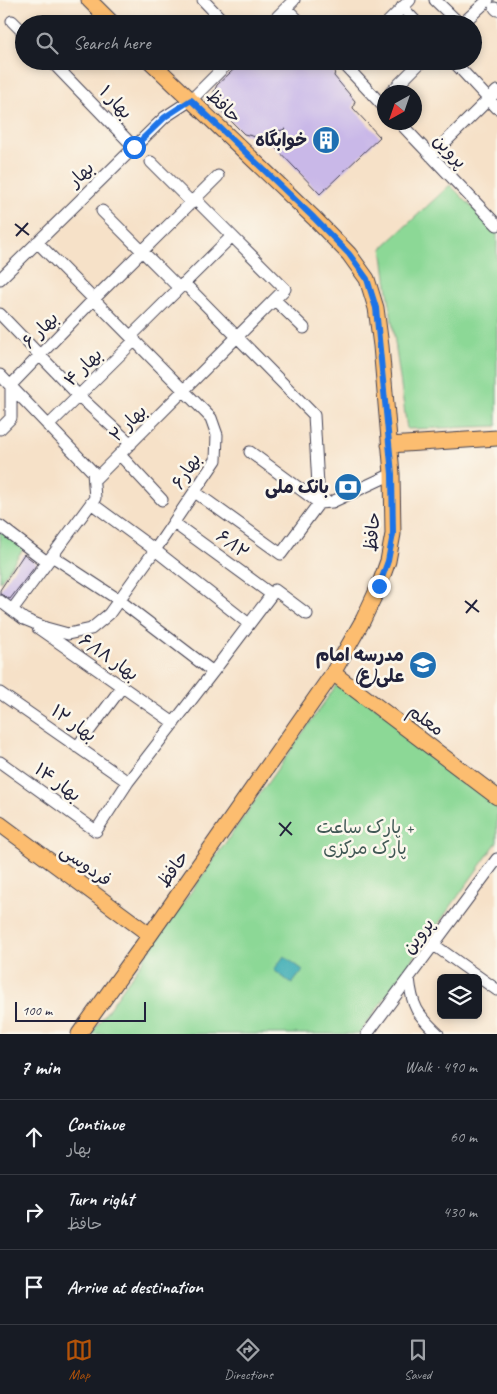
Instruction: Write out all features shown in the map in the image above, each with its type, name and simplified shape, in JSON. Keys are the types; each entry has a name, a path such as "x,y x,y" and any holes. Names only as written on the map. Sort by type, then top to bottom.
{"main road":[{"path":"88,0 104,15"},
{"name":"حافظ","path":"79,1034 333,673 363,620 379,586 388,561 393,534 392,474 376,308 367,279 349,254 314,218 159,70"},
{"path":"389,445 497,438"},
{"name":"معلم","path":"333,673 497,797"},
{"name":"فردوسی","path":"0,824 150,935"}],"street":[{"path":"203,0 217,15"},
{"path":"435,0 451,15"},
{"path":"279,15 290,4 297,15"},
{"path":"395,15 406,4 413,15"},
{"path":"477,15 493,6"},
{"path":"12,21 15,24"},
{"name":"بهار ۱","path":"60,70 134,147"},
{"name":"بهار","path":"0,278 165,117 191,100 221,70"},
{"path":"352,70 377,97"},
{"path":"398,85 413,70"},
{"path":"464,70 493,95 497,108"},
{"path":"431,156 493,95"},
{"name":"پروین","path":"407,130 497,225"},
{"path":"151,162 232,236 285,289 275,300 304,328"},
{"name":"بهار ۶","path":"11,385 94,299 218,176"},
{"path":"102,212 142,252 238,338 314,416 319,502 281,554 194,492"},
{"name":"بهار ۴","path":"52,422 79,396 181,286 232,236"},
{"name":"بهار۶","path":"0,601 24,619 46,628 68,634 91,628 109,614 216,460 217,435 211,418 37,242"},
{"name":"بهار ۲","path":"94,480 275,300"},
{"path":"0,314 79,396 130,444"},
{"path":"0,375 52,422 93,472 95,498 12,610"},
{"path":"0,428 11,418 11,385"},
{"path":"250,452 319,502 332,502 392,474"},
{"path":"120,455 162,500"},
{"path":"91,503 155,550 249,624"},
{"name":"۶/۱۲","path":"174,522 271,594 275,590 307,614"},
{"path":"0,526 50,559 119,600 213,672"},
{"path":"128,782 271,594"},
{"name":"بهار ۶/۱۸","path":"24,619 174,723"},
{"path":"78,747 122,687"},
{"name":"بهار ۱۲","path":"0,693 128,782"},
{"name":"بهار ۱۴","path":"0,762 96,831 128,782"},
{"name":"پروین","path":"367,1034 434,945 493,872 497,859"},
{"path":"434,945 497,990"},
{"path":"409,978 411,996 420,1016 438,1034"}],"green space":[{"path":"450,185 497,232 497,426 407,429 382,248"},
{"path":"0,530 24,548 0,582"},
{"name":"پارک ساعت + پارک مرکزی","path":"340,680 497,795 497,842 359,1034 91,1034"}],"water":[{"path":"284,956 303,970 292,984 274,970"}],"building":[{"path":"233,70 335,70 334,76 355,101 353,108 380,137 320,194 271,143 286,129 256,137 244,134 214,104 213,94 217,85"},
{"path":"24,554 37,564 10,599 0,594 0,590"}],"place":[{"name":"خوابگاه","path":"326,140"},
{"name":"بانک ملی","path":"348,487"},
{"name":"مدرسه امام علی(ع)","path":"423,665"}],"route":[{"path":"134,147 165,117 191,100 314,218 349,254 367,279 376,308 392,474 393,534 388,561 379,586"}]}
